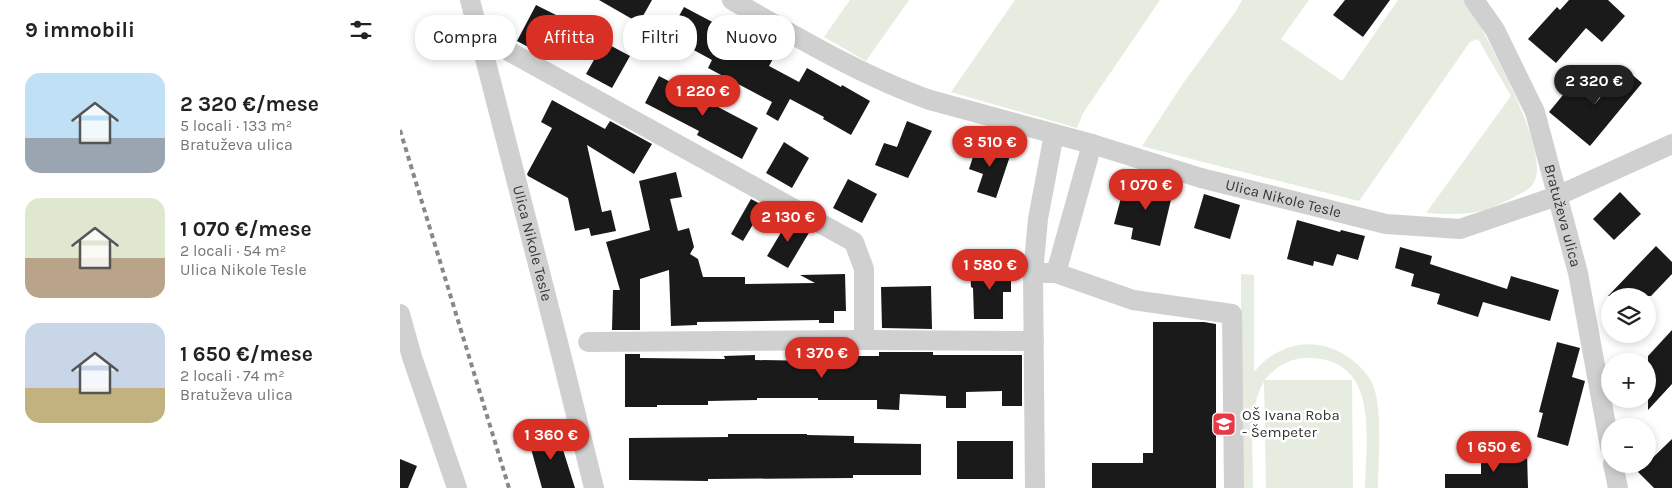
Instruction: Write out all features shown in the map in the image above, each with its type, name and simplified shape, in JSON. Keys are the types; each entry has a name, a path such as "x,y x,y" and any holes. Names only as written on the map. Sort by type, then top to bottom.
{"street":[{"name":"Ulica Nikole Tesle","path":"470,0 594,488"},
{"name":"Ulica Nikole Tesle","path":"732,0 816,48 911,94 1092,144 1202,178 1386,224 1460,229 1557,196 1672,144"},
{"name":"Bratuževa ulica","path":"1474,0 1495,30 1535,112 1578,273 1605,418"},
{"path":"516,55 854,242 864,270 864,340"},
{"path":"1035,488 1033,273 1038,219 1054,134"},
{"path":"1056,273 1092,144"},
{"path":"1033,273 1056,273 1133,300 1232,314 1234,488"},
{"path":"400,314 412,358 457,488"},
{"path":"588,342 1034,341"},
{"path":"1615,473 1618,488"}],"shaded area":[{"path":"850,0 909,0 866,61 824,37"},
{"path":"1015,0 1160,0 1083,113 1077,128 951,92"},
{"path":"1242,0 1309,0 1281,39 1342,81 1398,0 1465,0 1500,63 1525,121 1534,147 1537,169 1533,184 1519,195 1481,211 1457,214 1426,213 1511,96 1478,39 1470,42 1359,201 1142,146 1184,82"},
{"path":"1241,274 1254,275 1254,372 1275,354 1287,348 1313,344 1339,351 1351,359 1369,378 1376,395 1378,408 1378,488 1365,488 1366,425 1364,404 1358,386 1347,371 1331,362 1302,358 1284,364 1273,371 1265,380 1352,380 1353,488 1266,488 1264,382 1259,392 1253,418 1253,488 1241,488"}],"building":[{"path":"599,0 652,0 644,15 625,15"},
{"path":"1345,0 1390,0 1363,37 1333,15"},
{"path":"1569,0 1608,0 1625,16 1602,42 1586,28 1556,63 1528,39 1557,7 1560,10"},
{"path":"536,5 556,15 531,15"},
{"path":"684,7 707,19 707,57 697,52 697,15 680,15"},
{"path":"526,24 526,46 517,41"},
{"path":"613,47 623,52 623,60 628,60 612,88 586,74 594,60 613,60"},
{"path":"712,60 772,60 769,66 799,82 807,68 870,101 851,135 823,119 824,117 790,99 778,121 766,114 772,102 708,68"},
{"path":"1624,68 1642,83 1590,146 1549,112 1572,84 1595,104"},
{"path":"659,76 758,128 742,159 697,135 699,131 645,103"},
{"path":"552,100 605,129 610,121 652,144 634,174 587,145 602,212 611,210 616,231 591,236 589,228 575,231 568,198 527,174 552,128 541,122"},
{"path":"907,121 932,131 908,178 875,165 884,143 897,147"},
{"path":"784,142 809,158 792,188 766,173"},
{"path":"978,142 1011,153 996,198 977,192 983,174 969,169"},
{"path":"676,172 682,197 670,199 678,231 689,228 694,247 690,254 698,259 703,277 745,277 745,284 815,283 800,275 845,274 846,311 834,311 834,323 819,323 819,320 697,322 697,325 671,326 669,270 640,279 640,330 612,330 613,290 620,290 606,242 650,230 639,181"},
{"path":"1138,178 1174,187 1160,246 1131,239 1133,228 1114,224 1122,194 1133,197"},
{"path":"848,179 877,194 862,223 833,208"},
{"path":"1620,192 1641,214 1614,240 1593,219"},
{"path":"1204,194 1240,205 1230,239 1194,228"},
{"path":"751,199 764,206 743,241 731,234"},
{"path":"789,219 810,231 788,268 767,256"},
{"path":"1297,220 1340,232 1341,230 1365,236 1358,260 1337,254 1333,266 1314,261 1313,266 1287,259"},
{"path":"1656,246 1672,262 1672,274 1656,291 1656,288 1616,288"},
{"path":"1400,247 1432,256 1430,264 1507,289 1511,276 1559,290 1550,321 1483,302 1478,317 1437,304 1440,294 1411,286 1414,274 1395,268"},
{"path":"970,268 1011,268 1011,292 1003,292 1003,319 974,319"},
{"path":"931,286 932,329 882,328 881,287"},
{"name":"OŠ Ivana Roba - Šempeter","path":"1153,322 1204,322 1216,324 1216,488 1092,488 1092,463 1143,463 1143,453 1153,453"},
{"path":"1672,330 1672,384 1656,401 1656,353 1651,353"},
{"path":"1557,342 1580,348 1572,377 1585,381 1568,446 1537,437 1543,413 1539,412"},
{"path":"879,352 933,352 933,355 1022,355 1022,406 1002,406 1002,391 966,392 966,408 946,408 946,396 900,394 899,410 877,409 877,400 818,400 818,398 757,398 757,400 708,401 708,405 625,407 625,354 640,354 640,358 725,359 724,356 755,355 755,360 818,361 818,356 879,356"},
{"path":"557,430 575,488 542,488 528,438"},
{"path":"728,434 854,436 854,443 921,444 921,475 853,475 853,478 708,479 708,481 629,480 629,438 728,437"},
{"path":"1672,439 1672,488 1654,488 1639,473 1656,473 1656,455"},
{"path":"957,441 1013,441 1013,479 957,479"},
{"path":"1527,453 1528,488 1445,488 1445,474 1481,474 1481,455"},
{"path":"400,459 417,466 408,488 400,488"}],"railway":[{"path":"400,130 509,488"}],"place":[{"name":"OŠ Ivana Roba - Šempeter","path":"1224,424"}]}
